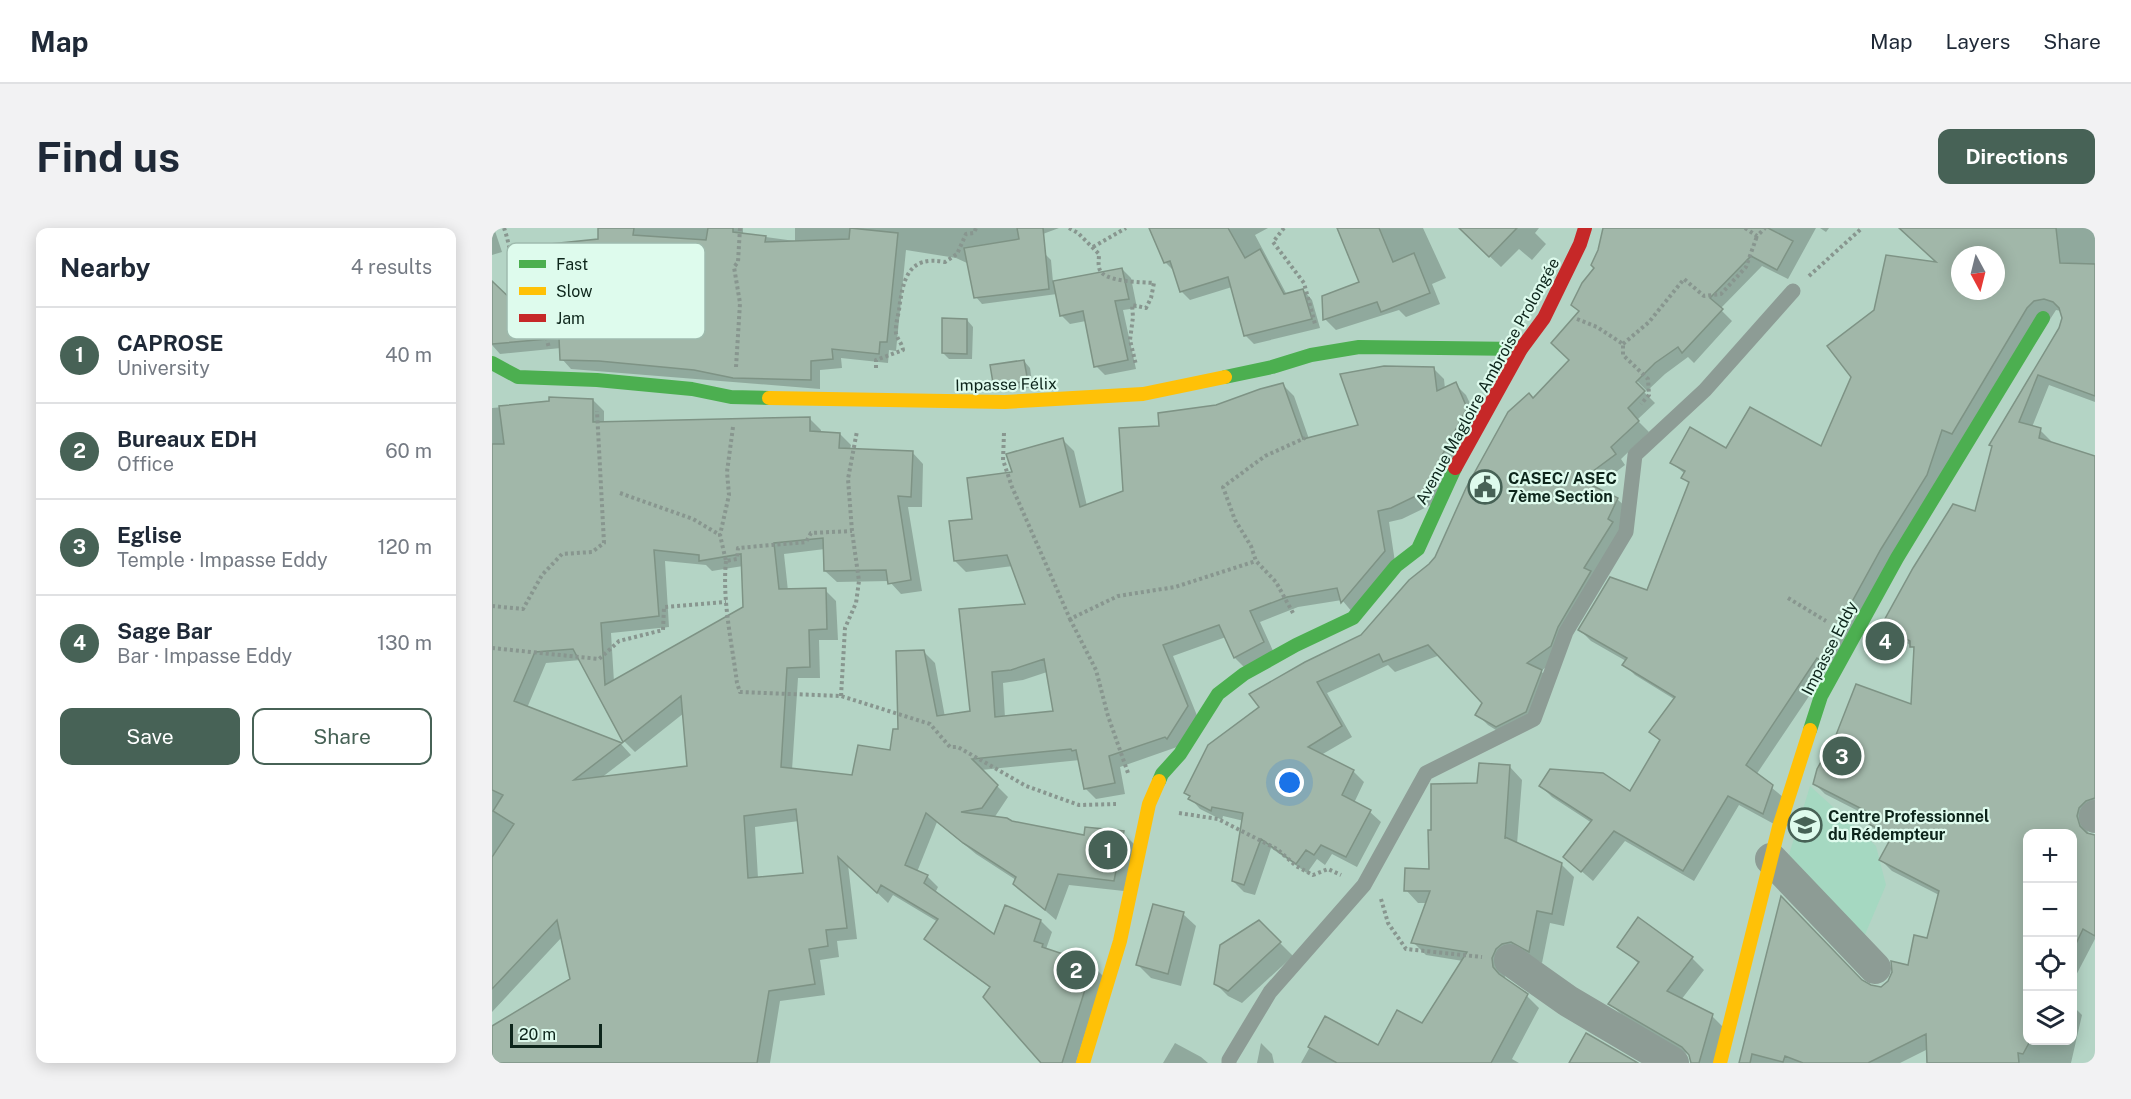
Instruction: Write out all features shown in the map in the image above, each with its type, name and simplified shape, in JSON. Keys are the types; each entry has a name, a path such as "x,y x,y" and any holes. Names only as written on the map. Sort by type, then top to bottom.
{"street":[{"name":"Avenue Magloire Ambroise Prolongée","path":"1083,1063 1120,941 1149,804 1162,774 1180,754 1218,693 1244,674 1296,645 1353,618 1396,566 1418,549 1449,480 1521,349 1544,318 1580,244 1585,228"},
{"name":"Impasse Eddy","path":"1728,1061 1779,826 1821,696 1897,558 2043,318"},
{"name":"Impasse Félix","path":"492,363 518,376 597,380 692,389 731,397 1005,402 1143,394 1272,367 1311,355 1359,347 1521,349"},
{"path":"1772,859 1875,968"},
{"path":"1509,960 1568,1001 1673,1063"}],"lane":[{"path":"1229,1063 1270,992 1364,885 1426,773 1534,719 1566,632 1626,532 1635,455 1705,390 1793,291"}],"path":[{"path":"504,228 509,243"},
{"path":"740,228 738,262 734,267 740,303 735,356 736,370 731,397 734,432 727,472 729,495 720,536 726,561 724,579 726,602 740,692 841,696 930,724 950,747 958,747 1026,786 1079,805 1149,804"},
{"path":"841,696 845,628 856,603 859,581 848,479 862,400 875,385 876,360 903,350 896,332 901,292 906,276 916,264 932,260 945,262 957,254 966,234 974,233 976,228"},
{"path":"1070,228 1099,255 1098,265 1102,273 1113,279 1154,283 1146,308 1132,305 1130,340 1143,394"},
{"path":"1093,247 1126,228"},
{"path":"1284,228 1273,242 1304,283 1315,322 1311,355"},
{"path":"1745,228 1757,236"},
{"path":"1623,344 1650,322 1684,279 1704,296 1721,294 1746,267 1757,236 1765,228"},
{"path":"1793,291 1862,228"},
{"path":"1544,318 1571,317 1597,327 1623,344"},
{"path":"543,378 550,355 547,339"},
{"path":"1623,344 1623,355 1648,379 1649,395 1641,404"},
{"path":"492,606 523,609 542,575 562,554 592,552 604,543 597,380"},
{"path":"1005,402 1003,460 1012,487 1070,619 1096,670 1108,716 1134,793 1149,804"},
{"path":"1296,645 1299,625 1276,582 1256,561 1251,546 1235,520 1223,487 1265,456 1305,438"},
{"path":"620,493 693,519 720,536"},
{"path":"726,561 737,559 738,548 806,542 811,533 852,531"},
{"path":"1070,619 1118,596 1175,587 1256,561"},
{"path":"1788,598 1852,637"},
{"path":"492,648 599,659 618,640 663,630 664,607 726,602"}],"shaded area":[{"path":"1810,786 1876,846 1886,885 1864,937 1788,858"}],"building":[{"path":"598,228 634,228 633,235 706,240 708,228 733,228 733,232 766,236 765,242 849,239 850,228 898,233 887,342 880,342 879,354 832,349 833,359 811,361 811,380 733,378 694,370 599,361 560,360 559,339 705,339 705,243 560,243 598,239"},
{"path":"1017,228 1043,228 1049,289 974,298 964,248 1019,239"},
{"path":"1149,228 1228,228 1245,258 1260,249 1284,294 1303,289 1312,319 1244,336 1228,277 1180,292 1170,261 1164,263"},
{"path":"1337,228 1379,228 1393,262 1414,253 1430,293 1381,312 1377,302 1323,320 1322,296 1359,282"},
{"path":"1459,228 1517,228 1489,257"},
{"path":"1603,228 1768,228 1793,241 1777,270 1751,256 1710,298 1723,309 1682,353 1678,347 1655,363 1636,382 1645,391 1628,408 1639,421 1611,447 1616,454 1581,480 1618,498 1608,519 1613,522 1584,568 1591,571 1558,627 1551,646 1527,663 1542,670 1526,712 1496,727 1475,715 1482,703 1428,645 1383,662 1379,654 1317,682 1342,726 1308,747 1354,770 1342,795 1371,810 1346,857 1321,845 1314,855 1306,850 1296,864 1261,839 1244,885 1232,881 1243,813 1212,807 1211,811 1188,799 1190,796 1184,793 1208,745 1259,707 1249,694 1305,662 1361,635 1409,580 1435,557 1466,488 1508,412 1529,393 1533,398 1569,360 1551,343 1579,311 1571,305 1582,283 1594,268 1591,265 1598,250"},
{"path":"1899,228 2056,228 2060,263 2095,264 2095,396 2038,375 2019,422 2041,428 2039,438 2095,456 2095,798 2086,801 2079,808 2077,816 2080,826 2087,833 2095,835 2095,936 2083,929 2077,942 2077,829 2023,829 2023,1045 2028,1045 2023,1054 2018,1053 2019,1063 1927,1063 1926,1034 1868,1063 1803,1063 1785,1056 1783,1062 1752,1054 1750,1063 1739,1063 1781,896 1862,980 1871,985 1881,987 1888,981 1892,972 1891,961 1908,965 1914,935 1927,938 1939,891 1879,860 1892,836 1865,822 1870,813 1813,784 1817,769 1836,735 1856,684 1911,704 1914,647 1910,647 1910,641 1881,626 1913,568 1953,504 1975,511 1992,446 1989,445 2059,328 2062,318 2059,308 2053,302 2044,299 2034,301 2027,308 1952,434 1942,430 1927,475 1881,549 1820,660 1817,658 1746,765 1773,785 1763,814 1728,796 1683,871 1614,831 1581,872 1563,857 1592,820 1539,786 1550,769 1603,773 1630,791 1660,740 1649,732 1675,697 1622,665 1627,658 1578,630 1610,577 1647,590 1689,482 1681,478 1685,471 1670,463 1690,427 1726,448 1750,407 1821,446 1851,377 1827,346 1874,310 1886,255 1936,262"},
{"path":"1122,268 1129,299 1115,301 1128,360 1094,367 1083,311 1060,316 1053,281"},
{"path":"492,281 507,295 507,339 548,339 492,344"},
{"path":"942,318 967,319 967,354 942,353"},
{"path":"1024,360 1028,382 993,383 990,365"},
{"path":"1384,366 1434,367 1437,391 1456,382 1467,408 1422,493 1391,508 1378,511 1385,551 1341,603 1337,588 1287,597 1250,611 1264,642 1234,658 1219,625 1163,645 1188,706 1167,739 1165,737 1109,756 1115,783 1084,789 1076,750 1071,749 972,759 998,785 982,808 961,812 1007,818 1012,821 1084,835 1085,827 1124,831 1114,881 1058,874 1045,910 1013,884 1016,877 963,843 926,813 905,865 928,875 924,883 994,934 1005,905 1041,920 1034,941 1043,944 1042,947 1093,964 1062,1063 1041,1063 983,997 990,987 924,939 938,919 881,885 877,893 838,857 847,928 826,930 828,946 809,949 815,984 769,991 757,1063 492,1063 492,1026 570,979 557,920 492,989 492,857 514,824 493,811 503,795 492,790 492,444 504,444 499,406 549,401 549,397 593,399 593,422 810,417 810,431 840,433 839,448 913,451 911,497 898,496 911,580 888,584 886,570 824,571 823,538 774,543 779,589 826,588 827,629 809,630 810,667 787,668 781,767 852,775 858,745 890,750 893,729 898,729 896,651 924,650 937,716 970,711 959,609 1025,604 1007,555 954,561 949,521 972,519 967,478 1012,472 1006,454 1063,438 1080,507 1123,491 1119,428 1159,426 1158,413 1216,405 1283,383 1303,439 1358,425 1340,374","holes":["654,550 699,555 699,561 741,554 743,607 605,685 601,623 659,616","573,649 623,742 681,696 687,766 574,780 622,743 514,701 535,652","1044,659 1053,711 995,717 992,672 1011,670","796,809 803,873 748,878 744,816"]},
{"path":"1479,763 1510,765 1505,837 1562,863 1552,914 1537,911 1529,952 1511,942 1502,944 1496,949 1492,958 1493,967 1499,974 1528,994 1491,1063 1337,1063 1308,1047 1325,1016 1378,1045 1397,1010 1422,1023 1467,952 1411,943 1430,891 1404,891 1405,868 1429,869 1428,830 1431,830 1431,784 1477,783"},
{"path":"1153,904 1184,912 1168,974 1136,965"},
{"path":"1638,917 1693,957 1667,991 1713,1014 1699,1063 1691,1063 1689,1055 1682,1047 1608,1004 1639,962 1617,947"},
{"path":"1259,920 1281,942 1228,991 1214,984 1220,945"},
{"path":"1586,1033 1638,1063 1569,1063"}],"traffic: fast":[{"path":"1810,730 1821,696 1897,558 2043,318"},
{"path":"1225,377 1272,367 1311,355 1359,347 1521,349"},
{"path":"492,363 518,377 597,380 692,389 731,397 769,398"},
{"path":"1159,781 1162,774 1180,754 1218,694 1244,674 1296,645 1353,618 1396,566 1418,549 1455,468"}],"traffic: slow":[{"path":"769,398 1005,402 1143,394 1225,377"},
{"path":"1720,1063 1779,827 1810,730"},
{"path":"1083,1063 1120,941 1149,804 1159,781"}],"traffic: jam":[{"path":"1455,468 1521,349 1544,318 1580,244 1585,228"}],"place":[{"name":"CASEC/ ASEC 7ème Section","path":"1485,487"},
{"name":"Sage Bar","path":"1885,641"},
{"name":"Eglise","path":"1842,756"},
{"name":"Centre Professionnel du Rédempteur","path":"1805,825"},
{"name":"CAPROSE","path":"1108,850"},
{"name":"Bureaux EDH","path":"1076,970"}]}
